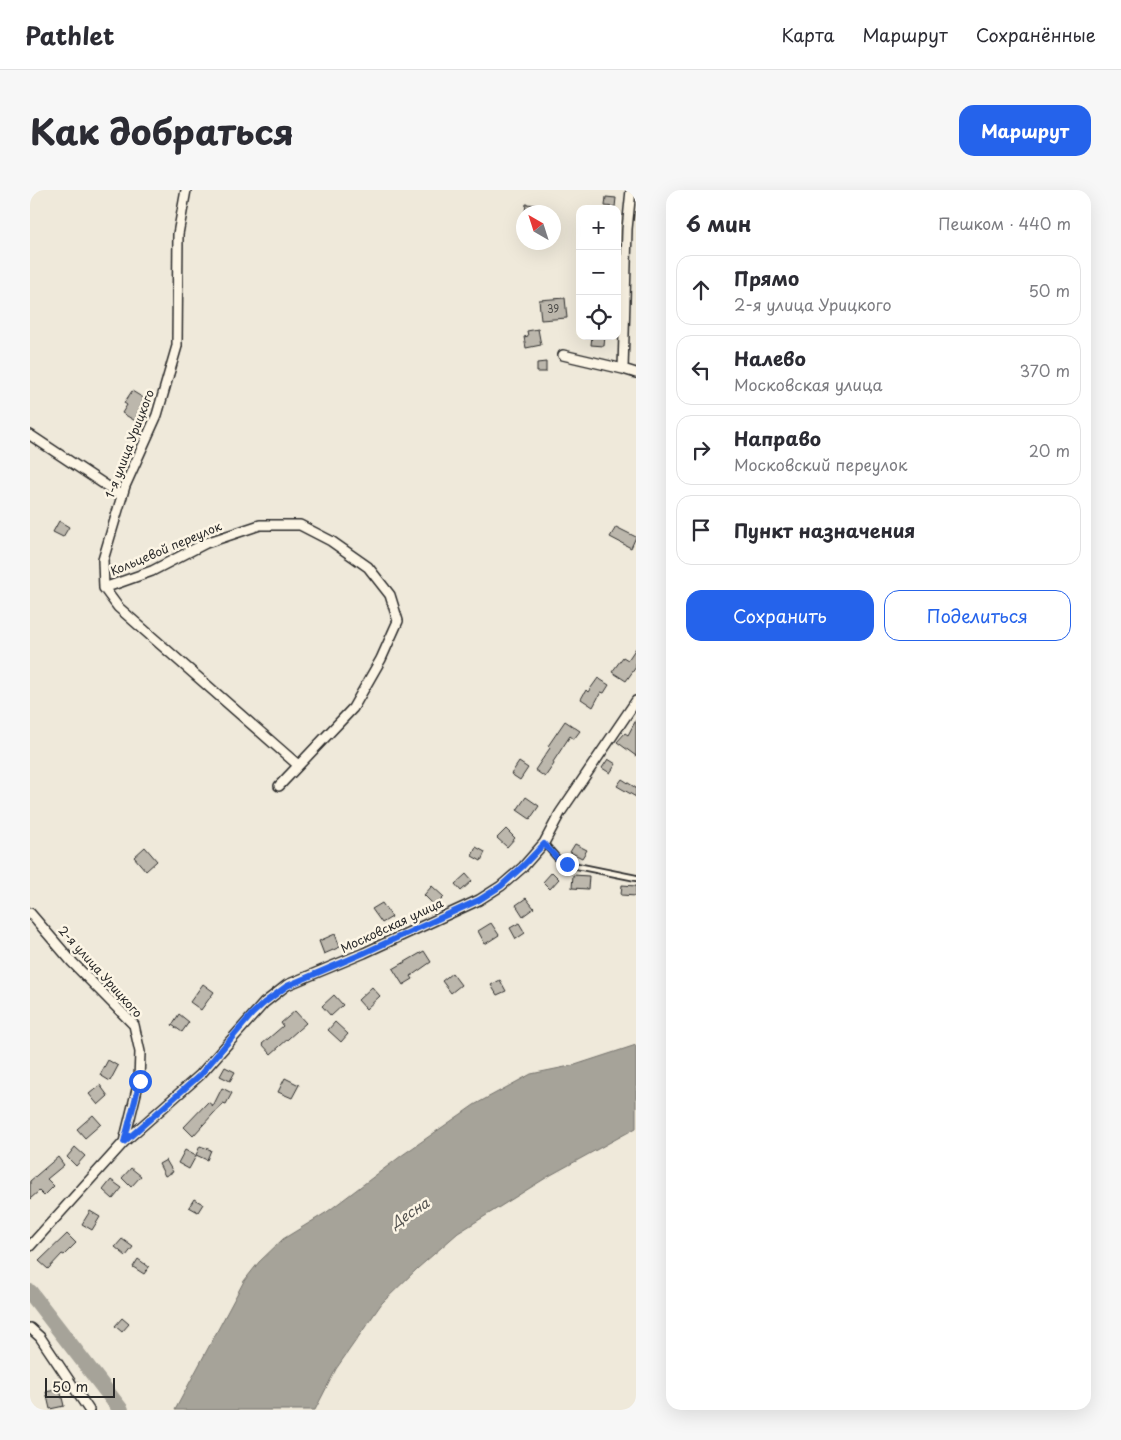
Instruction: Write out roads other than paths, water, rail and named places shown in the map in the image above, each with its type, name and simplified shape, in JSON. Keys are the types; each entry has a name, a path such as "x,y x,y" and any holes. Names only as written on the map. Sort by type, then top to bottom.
{"street":[{"name":"1-я улица Урицкого","path":"104,588 103,560 125,486 157,415 177,346 178,234 186,190"},
{"path":"623,369 627,228 631,190"},
{"path":"563,355 636,373"},
{"path":"30,435 122,496"},
{"name":"Кольцевой переулок","path":"279,786 298,766 353,708 381,659 398,621 390,595 368,567 331,540 300,525 260,525 206,543 152,571 104,588 118,607 298,766"},
{"name":"Московская улица","path":"30,1246 124,1142 200,1075 252,1014 264,1003 287,986 479,900 501,886 544,844 560,813 636,701"},
{"name":"2-я улица Урицкого","path":"30,913 72,962 134,1025 140,1052 140,1081 124,1142"},
{"path":"30,1328 40,1337 89,1410"}],"lane":[{"path":"544,844 558,859 567,864 636,878"}],"water":[{"name":"Десна","path":"636,1045 636,1128 549,1176 458,1233 418,1268 382,1303 336,1369 315,1410 175,1410 244,1281 259,1262 283,1239 327,1212 401,1156 474,1105 531,1074 575,1065"}],"waterway":[{"path":"30,1292 121,1410"}]}
